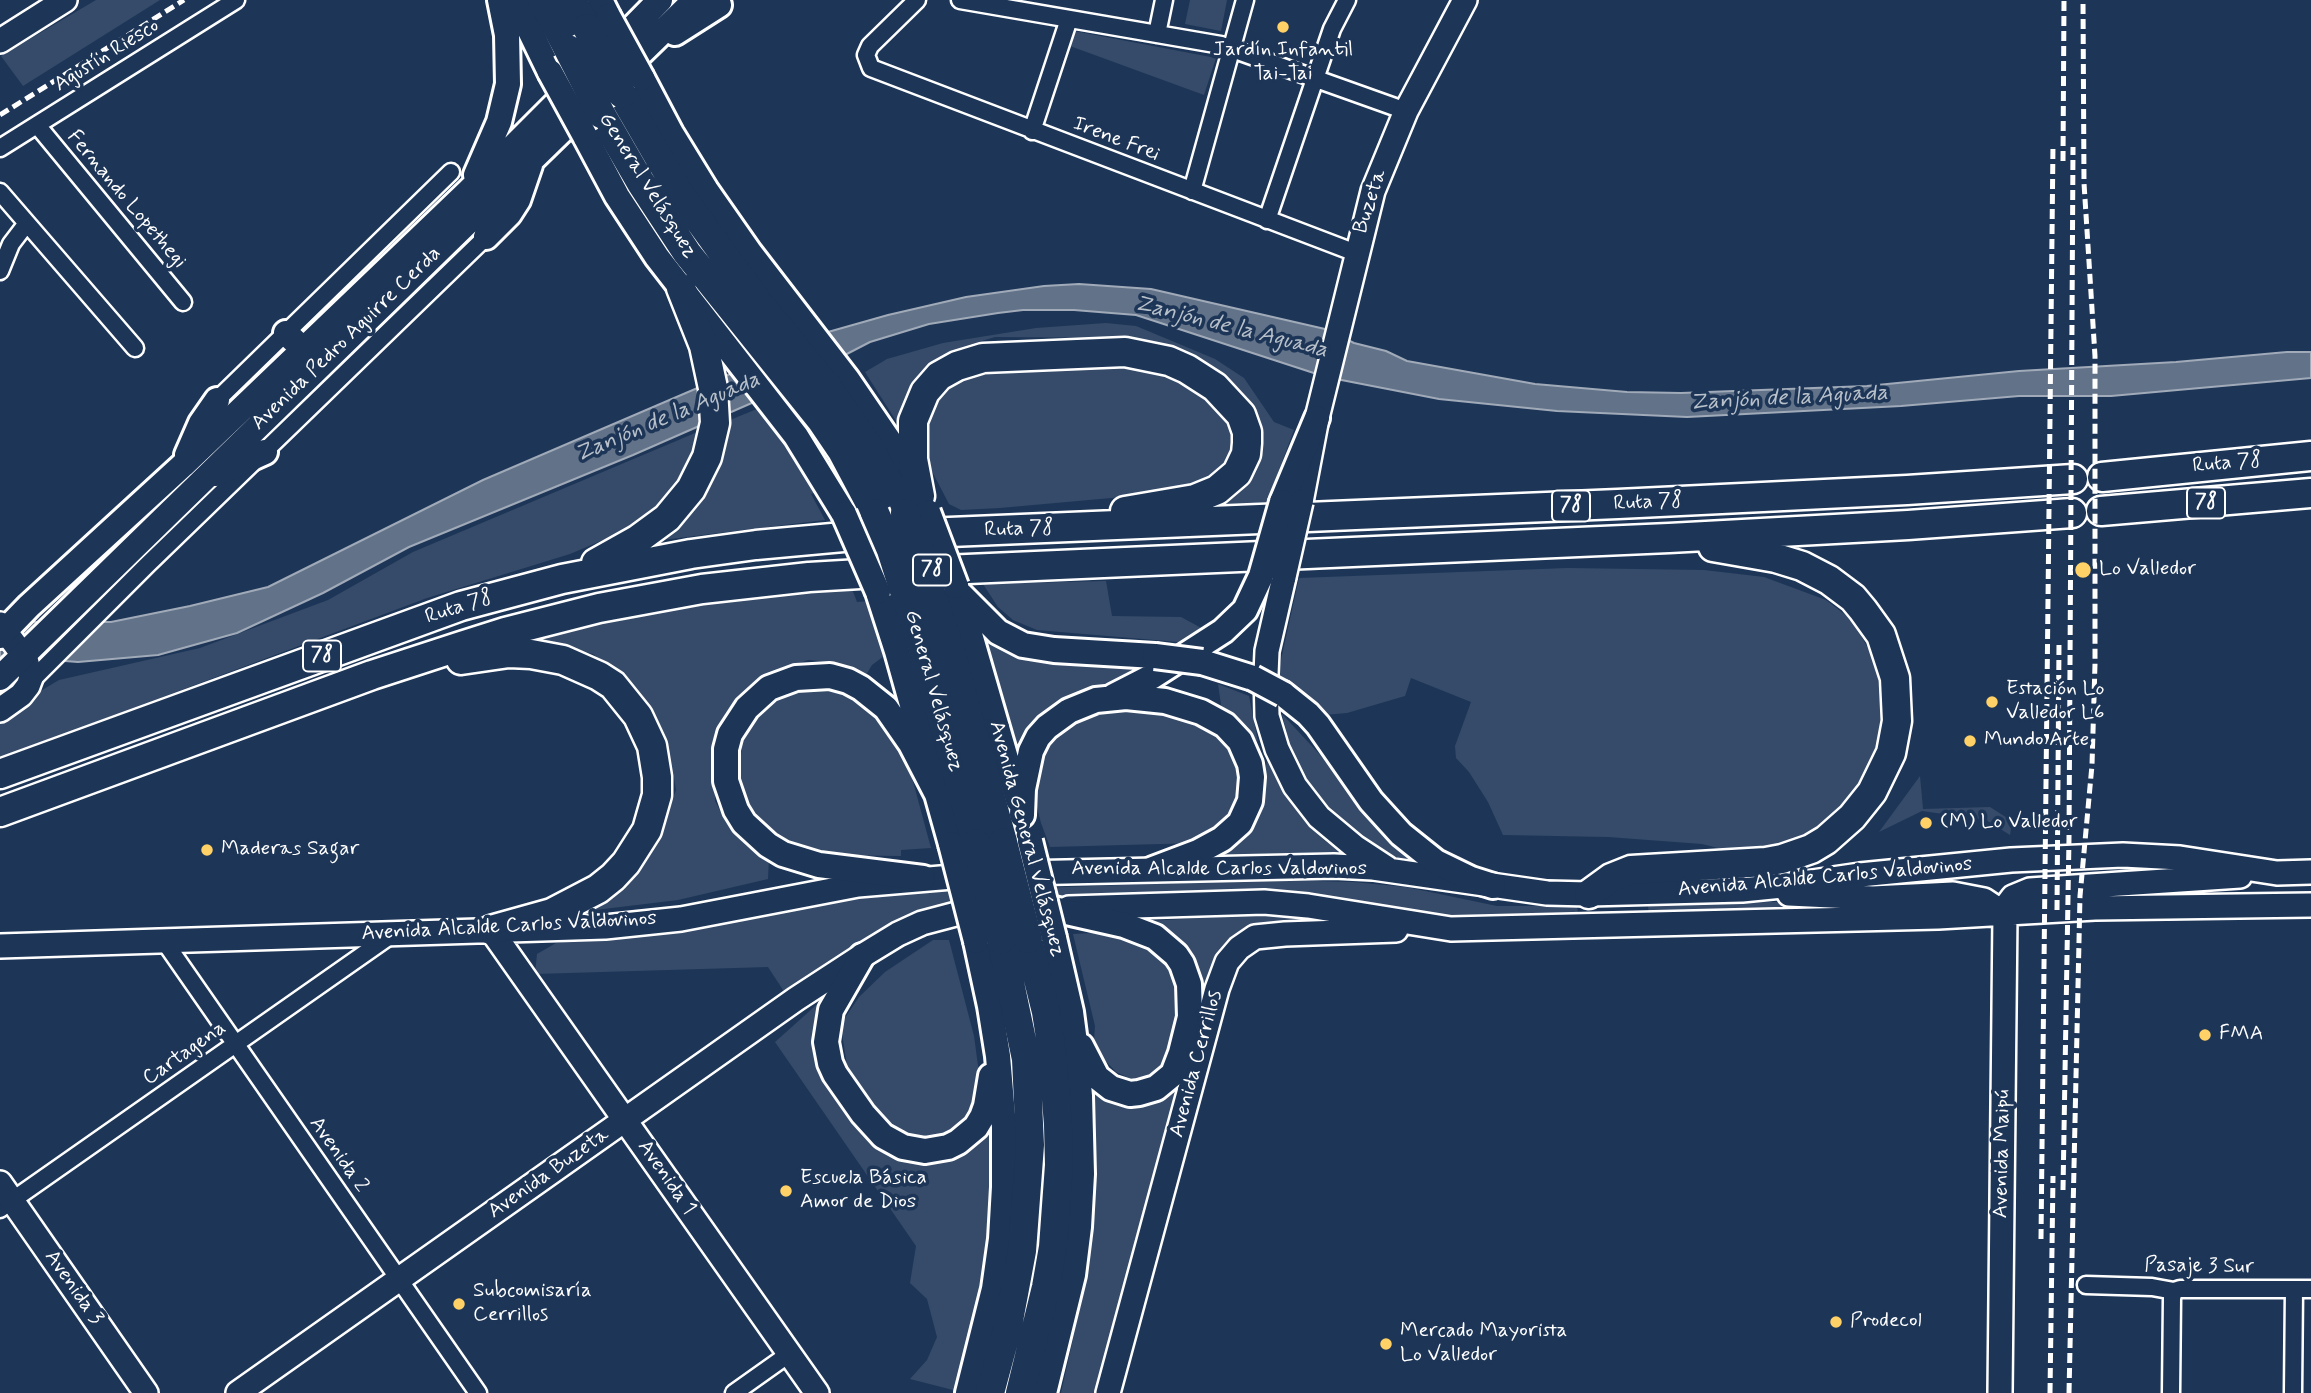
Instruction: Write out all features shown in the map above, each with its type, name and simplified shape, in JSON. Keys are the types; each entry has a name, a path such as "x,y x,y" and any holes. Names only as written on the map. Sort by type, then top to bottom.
{"highway":[{"name":"General Velásquez","path":"542,0 568,49 593,125 710,283 782,334"},
{"name":"General Velásquez","path":"572,0 598,15 680,194 731,267 918,507 919,549 925,590 922,646 990,843 1015,940 1046,1012 1052,1049 1059,1166 1053,1247 1020,1393"},
{"path":"562,579 652,530 680,505 701,473 715,423 710,373 698,327 681,288"},
{"path":"918,507 911,445 915,413 925,393 939,376 970,361 1012,355 1105,351 1137,353 1187,369 1215,387 1236,407 1247,432 1246,454 1237,474 1225,485 1195,499 1123,512 1069,528"},
{"name":"General Velásquez","path":"826,387 842,451 876,513 891,550 925,590"},
{"name":"Ruta 78","path":"2102,477 2311,456"},
{"name":"Ruta 78","path":"0,774 421,620 502,594 562,579 691,554 805,540 903,533 1673,502 2073,479"},
{"name":"Ruta 78","path":"2101,511 2311,493"},
{"name":"Ruta 78","path":"0,812 461,646 550,620 649,598 755,582 877,573 1669,538 2072,513"},
{"path":"1589,894 1611,878 1632,870 1766,862 1811,849 1852,817 1872,792 1891,753 1895,737 1898,705 1892,665 1881,635 1853,598 1822,576 1789,561 1669,538"},
{"path":"372,676 487,656 520,653 550,656 581,666 612,685 638,716 646,731 655,760 657,795 647,830 626,863 597,889 576,901 552,912 491,930"},
{"name":"General Velásquez","path":"990,1393 1008,1326 1022,1251 1030,1145 1026,1059 1015,940"}],"main road":[{"path":"469,191 499,122 508,84 507,35 500,0"},
{"name":"Avenida General Velásquez","path":"515,0 550,72 593,125 617,196 657,257 812,459 844,514 867,562 925,590 1022,815 990,843"},
{"name":"Avenida Pedro Aguirre Cerda","path":"22,671 62,617 191,473 295,341 469,191 660,0"},
{"name":"Avenida Pedro Aguirre Cerda","path":"7,626 191,473 531,161 646,48 697,20 713,2"},
{"path":"0,41 53,3"},
{"name":"Buzeta","path":"1317,418 1373,191 1406,111 1457,3"},
{"path":"486,237 509,214 518,200 531,161"},
{"path":"217,400 201,423 191,473 265,452"},
{"path":"1317,418 1273,577 1266,674 1267,716 1277,749 1295,786 1319,817 1355,847 1393,871"},
{"path":"1022,815 1026,768 1038,737 1047,727 1069,711 1111,698 1153,676 1223,631 1273,577"},
{"path":"925,590 1023,645 1202,662 1253,678 1283,694 1318,725 1371,801 1401,834 1436,862 1493,886"},
{"name":"Avenida General Velásquez","path":"925,590 897,651 939,798 990,843 1015,940 1071,1012 1081,1124 1079,1227 1073,1275 1044,1393"},
{"path":"0,709 15,689 22,671 7,626"},
{"path":"923,878 819,865 783,854 768,845 744,823 736,810 726,781 726,749 730,734 747,708 769,688 796,678 830,677 848,681 886,708 911,744 939,798"},
{"path":"1111,698 1165,701 1201,712 1234,733 1250,764 1250,801 1240,823 1212,845 1153,869"},
{"name":"Avenida Alcalde Carlos Valdovinos","path":"0,946 605,926 668,920 827,890 923,878 1153,869 1334,866 1393,871 1547,893 1589,894 1742,890 2011,860 2123,855 2179,858 2277,873 2311,872"},
{"path":"1742,890 1821,897 1873,898 1954,894 1984,900 2005,915 2010,899 2030,890 2277,873"},
{"name":"Avenida Alcalde Carlos Valdovinos","path":"862,956 898,934 934,919 985,910 1264,902 1308,906 1451,929 2005,915 2095,908 2311,905"},
{"path":"1049,908 1124,925 1155,937 1176,955 1189,984 1191,1005 1188,1024 1173,1074 1162,1084 1139,1093 1120,1092 1097,1077 1085,1056 1071,1012"},
{"name":"Avenida Maipú","path":"2000,1393 2005,915"},
{"name":"Avenida Cerrillos","path":"1108,1393 1217,989 1232,954 1245,942 1267,935 1451,929"},
{"name":"Avenida 1","path":"491,930 817,1393"},
{"name":"Avenida General Velásquez","path":"968,1393 994,1289 1003,1217 1004,1127 990,1006 1015,940"},
{"path":"862,956 831,1010 827,1031 828,1053 835,1074 863,1114 883,1136 903,1147 925,1151 948,1147 968,1135 982,1117 990,1081 990,1006"},
{"name":"Avenida Buzeta","path":"238,1393 862,956"},
{"name":"Avenida 3","path":"4,1197 146,1393"}],"street":[{"name":"Agustín Riesco","path":"0,148 236,0"},
{"name":"Irene Frei","path":"917,0 867,50 867,61 876,71 1356,253"},
{"path":"960,0 1232,48 1406,111"},
{"path":"1157,34 1164,0"},
{"path":"1192,191 1245,0"},
{"path":"1267,220 1332,29 1347,0"},
{"path":"1032,131 1069,19"},
{"name":"Fernando Lopethegi","path":"37,125 183,302"},
{"name":"Avenida Pedro Aguirre Cerda","path":"217,400 295,341 451,172"},
{"path":"0,192 135,348"},
{"path":"0,271 11,244 27,223"},
{"name":"Avenida Pedro Aguirre Cerda","path":"22,671 100,612 486,237"},
{"name":"Cartagena","path":"4,1197 236,1044 394,933"},
{"name":"Avenida 2","path":"164,941 478,1393"},
{"name":"Pasaje 3 Sur","path":"2086,1285 2152,1287 2174,1291 2311,1289"},
{"path":"2293,1393 2294,1289"},
{"path":"2171,1393 2174,1291"},
{"path":"734,1393 789,1354"}],"shaded area":[{"path":"96,0 160,0 23,86 1,56"},
{"path":"1190,0 1227,0 1221,31 1185,24"},
{"path":"1074,31 1216,58 1204,95 1070,46"},
{"path":"1106,323 1136,326 1215,359 1244,378 1274,422 1294,430 1267,502 1196,508 1257,433 1125,338 995,337 962,347 921,376 905,400 900,427 865,372 887,359 943,343 1036,328"},
{"path":"1117,360 1166,369 1224,407 1237,440 1230,466 1189,491 1000,508 961,510 949,504 923,454 922,431 937,397 957,373"},
{"path":"762,407 820,491 811,494 825,520 654,541 725,422"},
{"path":"707,428 673,501 636,526 570,554 427,598 0,758 0,723 27,699 59,680 200,648 328,600 413,552"},
{"path":"1568,568 1704,570 1764,577 1826,600 1852,620 1877,664 1885,695 1885,732 1879,758 1833,823 1797,841 1754,849 1722,849 1702,844 1608,837 1503,835 1488,802 1469,772 1456,758 1455,746 1471,702 1411,678 1405,696 1347,713 1324,715 1277,678 1299,578"},
{"path":"1106,581 1112,616 1181,617 1205,630 1190,643 1037,630 1013,620 998,607 983,584"},
{"path":"852,589 857,602 870,601 884,656 872,665 866,675 831,662 808,660 780,670 740,696 719,730 715,801 726,822 769,856 768,879 678,900 579,912 649,856 663,829 676,790 668,741 654,713 626,681 593,654 549,642 509,640 618,612 756,592"},
{"path":"982,629 1152,661 1121,682 1079,692 1047,710 1033,725 1021,776"},
{"path":"1218,684 1249,696 1258,742 1244,726 1222,711"},
{"path":"833,685 874,705 908,763 931,848 901,850 901,856 823,855 787,845 756,823 741,796 738,783 742,745 748,731 757,717 782,695 799,688"},
{"path":"1104,712 1142,712 1184,718 1221,737 1236,755 1243,782 1235,820 1198,843 1050,847 1035,799 1035,783 1043,748 1055,735 1072,724"},
{"path":"1282,714 1322,757 1357,801 1425,867 1403,863 1390,857 1340,825 1303,780 1294,761"},
{"path":"1267,760 1288,798 1300,813 1325,841 1342,852 1220,855 1245,836 1252,823 1260,806"},
{"path":"1920,776 1923,809 1990,807 2012,821 2010,835 1986,820 1922,811 1879,832"},
{"path":"1271,880 1353,882 1406,887 1497,906 1577,906 1578,914 1571,922 1432,922 1309,899 924,912 896,922 785,993 768,967 535,974 537,954 556,943 809,905 918,892"},
{"path":"1973,902 1649,918 1648,904"},
{"path":"1253,915 1300,918 1362,927 1238,939 1097,1393 1061,1393 1082,1299 1091,1232 1095,1152 1092,1082 1163,1092 1198,974 1183,942 1164,928 1147,921"},
{"path":"1114,932 1142,937 1176,967 1180,1017 1167,1058 1153,1076 1145,1079 1134,1080 1116,1072 1100,1055 1094,1041 1095,1026 1073,934"},
{"path":"933,940 949,940 974,1036 980,1081 972,1114 948,1136 916,1140 890,1128 874,1113 848,1072 842,1033 843,1021 859,997 885,972"},
{"path":"823,999 815,1027 814,1050 821,1077 852,1120 881,1149 906,1158 996,1110 986,1280 957,1391 910,1379 927,1360 937,1337 927,1299 910,1283 916,1246 775,1042"}],"water":[{"name":"Zanjón de la Aguada","path":"1079,284 1151,289 1325,329 1354,343 1386,351 1407,361 1535,384 1627,392 1681,393 1867,386 2019,371 2176,362 2287,352 2311,352 2311,378 2111,396 2019,396 1901,406 1687,417 1557,411 1439,399 1326,377 1136,315 1074,310 998,313 929,324 870,342 754,402 409,547 323,593 237,633 158,655 78,662 0,656 0,622 111,622 268,587 483,480 828,332 966,297"}],"railway":[{"path":"0,115 184,0"},
{"path":"2063,161 2064,0"},
{"path":"2069,1393 2080,896 2092,765 2095,664 2095,356 2084,183 2083,0"},
{"path":"2041,1239 2053,144"},
{"path":"2063,1190 2069,839 2073,147"},
{"path":"2057,910 2059,644"},
{"path":"2050,1393 2053,1176"}],"place":[{"name":"Jardín Infantil Tai-Tai","path":"1283,27"},
{"name":"Lo Valledor","path":"2083,570"},
{"name":"Estación Lo Valledor L6","path":"1992,702"},
{"name":"Mundo Arte","path":"1970,741"},
{"name":"(M) Lo Valledor","path":"1926,823"},
{"name":"Maderas Sagar","path":"207,850"},
{"name":"FMA","path":"2205,1035"},
{"name":"Escuela Básica Amor de Dios","path":"786,1191"},
{"name":"Subcomisaría Cerrillos","path":"459,1304"},
{"name":"Prodecol","path":"1836,1322"},
{"name":"Mercado Mayorista Lo Valledor","path":"1386,1344"}]}
